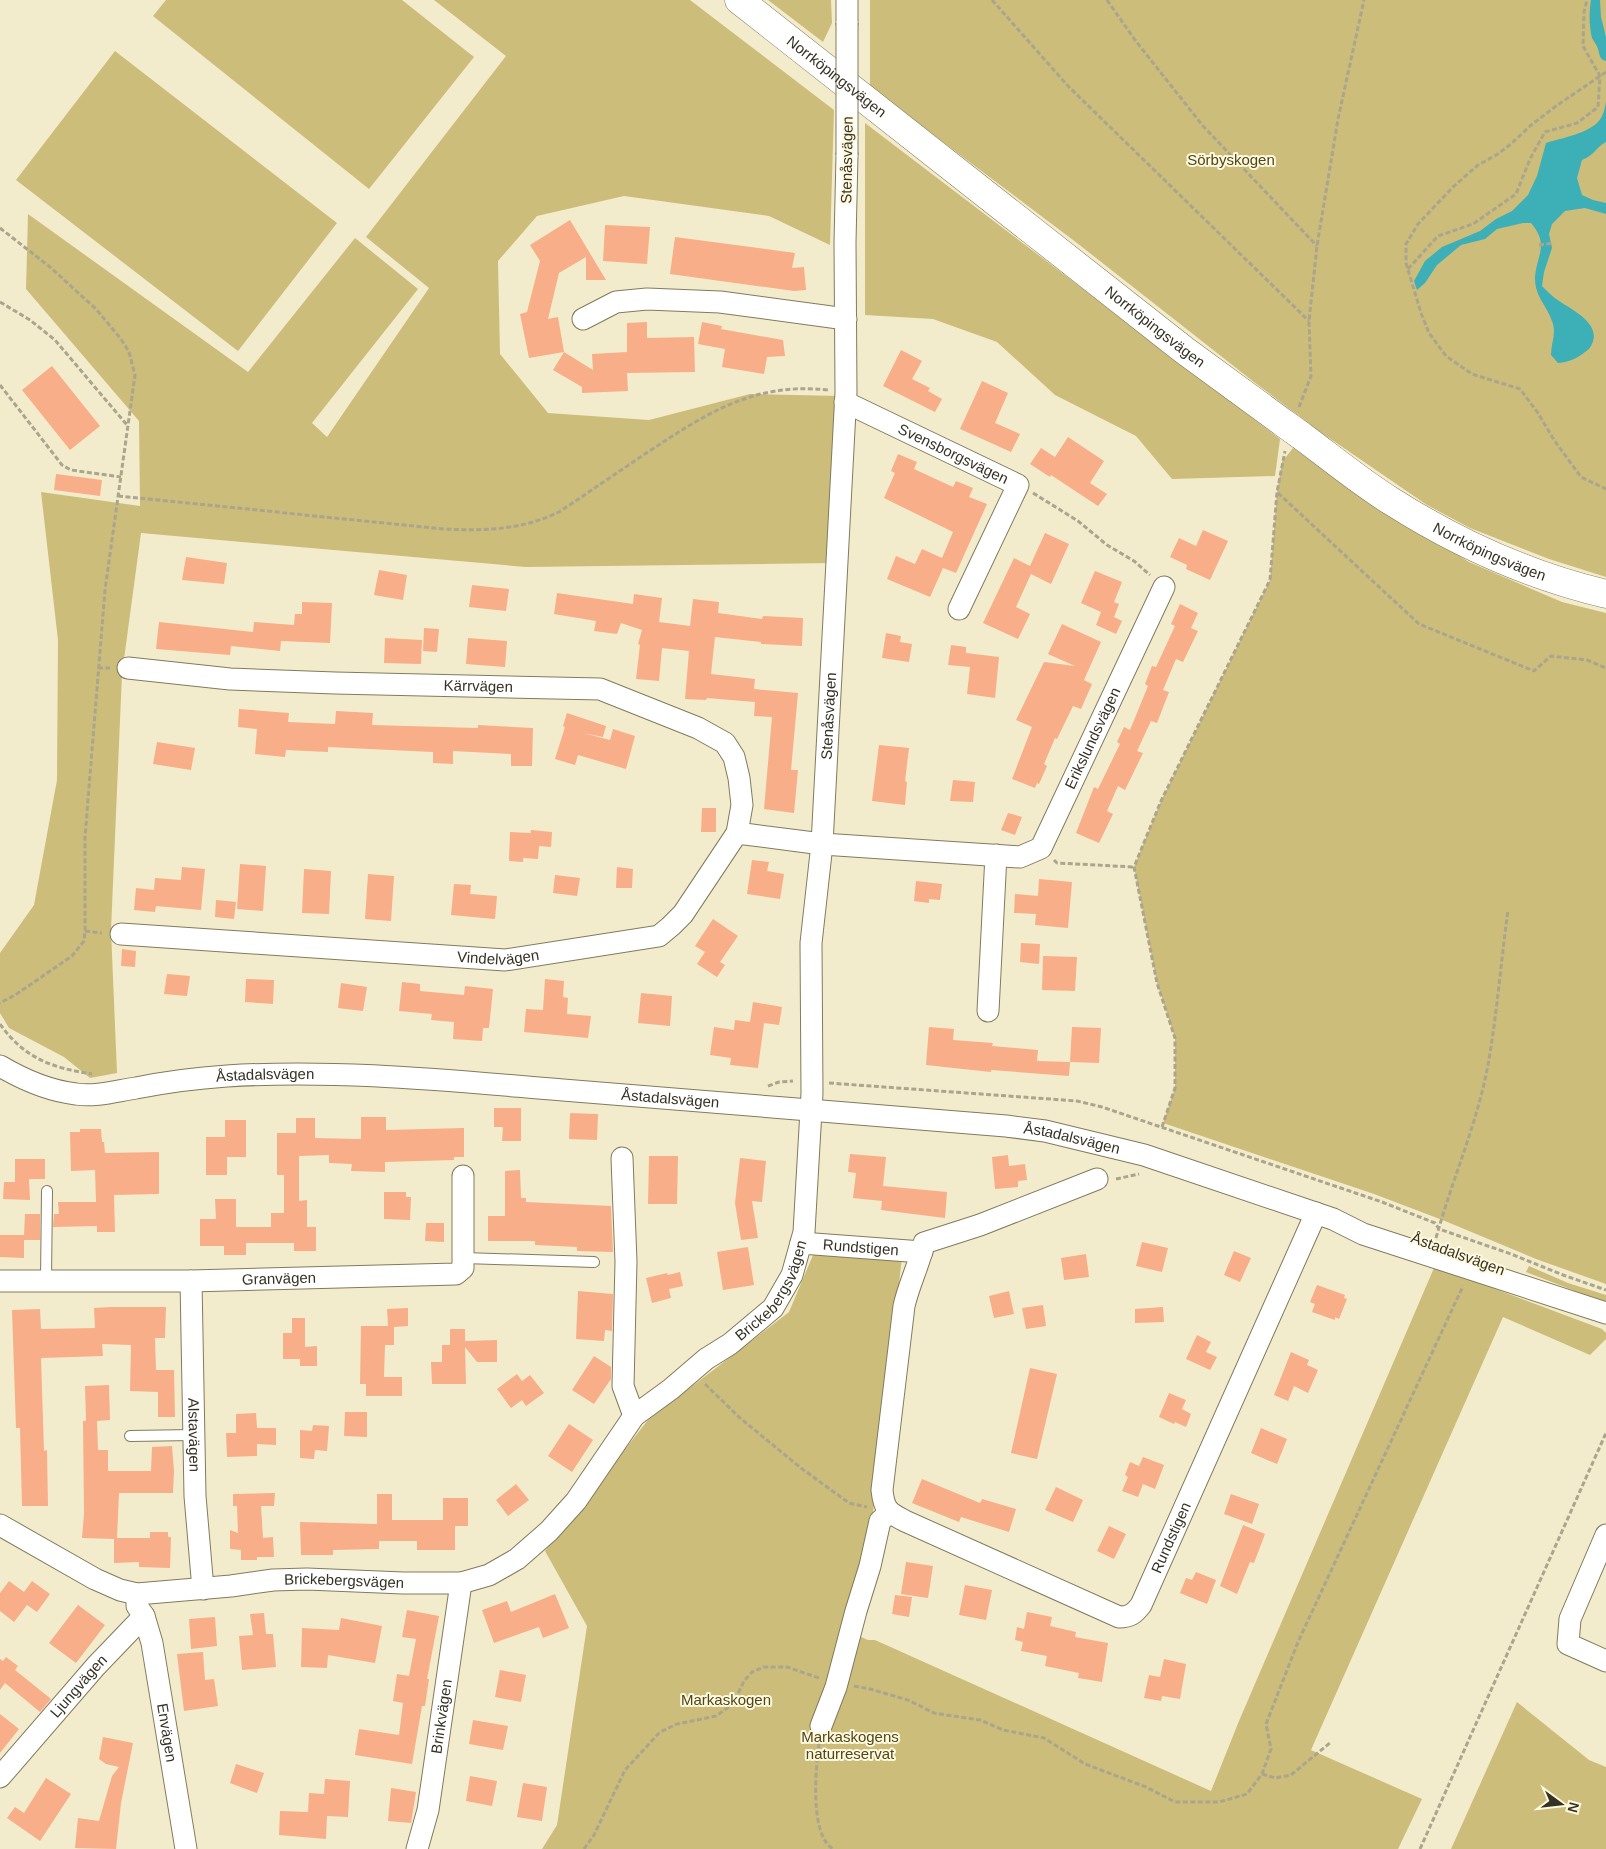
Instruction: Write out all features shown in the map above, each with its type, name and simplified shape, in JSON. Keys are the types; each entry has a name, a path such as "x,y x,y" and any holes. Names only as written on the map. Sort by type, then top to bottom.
{"main road":[{"name":"Norrköpingsvägen","path":"739,0 1184,350 1295,421 1390,500 1442,531 1520,567 1606,594"}],"street":[{"name":"Stenåsvägen","path":"812,1110 811,943 822,844 846,397 847,0"},
{"path":"583,319 616,302 657,299 720,302 846,320"},
{"name":"Svensborgsvägen","path":"846,397 1018,485 960,609"},
{"name":"Erikslundsvägen","path":"1041,848 1164,587"},
{"name":"Kärrvägen","path":"128,668 230,679 287,682 600,688 698,728 725,743 734,757 740,778 742,805 737,833"},
{"path":"737,833 822,844 1020,857 1041,848"},
{"name":"Vindelvägen","path":"121,934 504,960 658,936 672,926 683,914 737,833"},
{"path":"988,1011 996,855"},
{"name":"Åstadalsvägen","path":"0,1066 12,1073 59,1092 78,1095 106,1094 137,1087 213,1077 270,1073 338,1074 729,1102 1045,1131 1144,1155 1325,1216 1363,1234 1517,1286 1606,1313"},
{"name":"Brickebergsvägen","path":"0,1525 95,1579 120,1590 138,1594 203,1589 251,1582 290,1580 462,1583 489,1575 517,1559 550,1531 576,1501 634,1416 671,1390 706,1358 730,1344 773,1308 792,1275 804,1232 812,1110"},
{"path":"622,1158 626,1262 623,1386 634,1416"},
{"path":"463,1176 464,1258"},
{"path":"922,1252 924,1243 980,1225 1097,1180"},
{"name":"Rundstigen","path":"801,1243 922,1252 908,1289 904,1306 882,1490 883,1505 889,1512 954,1545 1119,1617 1128,1617 1135,1613 1141,1605 1325,1216"},
{"name":"Granvägen","path":"0,1281 191,1281 456,1274 463,1268 464,1258"},
{"name":"Alstavägen","path":"191,1281 194,1496 203,1589"},
{"path":"821,1726 837,1684 870,1566 880,1521 889,1512"},
{"path":"1606,1536 1570,1619 1568,1644 1606,1662"},
{"name":"Brinkvägen","path":"417,1849 428,1810 462,1583"},
{"path":"138,1594 137,1606 144,1616"},
{"name":"Ljungvägen","path":"0,1777 96,1666 144,1616"},
{"name":"Envägen","path":"144,1616 152,1643 186,1849"}],"lane":[{"path":"46,1281 47,1191"},
{"path":"464,1258 594,1262"},
{"path":"130,1436 194,1435"}],"path":[{"path":"992,0 1068,86 1308,321"},
{"path":"1107,0 1134,40 1203,126 1317,246"},
{"path":"1295,421 1311,376 1308,321 1317,246 1338,119 1364,0"},
{"path":"1408,270 1438,236 1473,224 1516,194 1530,159 1545,132 1577,123 1598,107 1600,76 1583,46 1584,12 1588,0"},
{"path":"1606,72 1556,106 1498,154 1478,165 1435,205 1418,224 1406,244 1406,263 1420,313 1429,333 1446,356 1472,374 1520,389 1581,477 1606,489"},
{"path":"0,228 50,267 96,309 121,339 129,352 135,375 105,590 84,837 84,941 72,956 16,995 0,1003"},
{"path":"1539,246 1554,243"},
{"path":"0,302 30,320 55,340 128,425"},
{"path":"0,385 62,465 71,470 121,477"},
{"path":"118,496 444,529 510,528 544,519 559,512 670,438 726,405 777,390 812,388 846,397"},
{"path":"1162,1127 1174,1088 1175,1038 1157,983 1134,867 1162,801 1270,580 1277,492 1282,462"},
{"path":"1018,485 1078,521 1106,545 1134,561 1164,587"},
{"path":"1277,492 1419,624 1534,671 1552,656 1587,660 1606,668"},
{"path":"1041,848 1057,862 1134,867"},
{"path":"1436,1239 1442,1214 1474,1119 1487,1066 1508,910"},
{"path":"0,1024 26,1052 48,1065 94,1074"},
{"path":"1097,1180 1117,1179 1143,1173"},
{"path":"584,1849 594,1835 625,1770 660,1732 677,1724 716,1716 733,1704 744,1681 752,1672 764,1667 786,1667 837,1684 870,1689 908,1700 934,1713 980,1720 1003,1730 1044,1738 1085,1764 1146,1786 1175,1802 1219,1802 1247,1794 1262,1774 1271,1749 1266,1724 1298,1642 1464,1285"},
{"path":"692,1372 740,1418 801,1468 849,1503 889,1512"},
{"path":"1420,1849 1606,1432"},
{"path":"821,1726 816,1765 816,1819 828,1846 833,1849"},
{"path":"1262,1774 1275,1778 1291,1775 1331,1742"}],"green space":[{"path":"166,0 402,0 474,57 369,189 153,16"},
{"path":"434,0 690,0 834,110 830,245 769,216 624,196 537,216 498,261 500,354 548,413 649,420 750,394 839,396 832,563 526,567 141,533 122,674 111,930 117,1073 90,1078 64,1057 9,1028 0,1013 0,953 34,905 57,780 58,640 41,492 140,506 139,421 26,289 28,214 248,372 355,238 418,289 312,423 327,437 429,288 366,237 506,56"},
{"path":"768,0 831,0 832,23 823,42"},
{"name":"Sörbyskogen","path":"870,0 1606,0 1606,577 1549,559 1470,528 1427,505 1319,431 1077,243 870,87"},
{"path":"115,51 337,223 238,351 16,180"},
{"path":"865,123 1280,439 1275,476 1172,479 1136,436 1055,395 997,342 933,319 865,315"},
{"path":"1293,448 1357,492 1469,562 1562,602 1606,613 1606,1284 1536,1259 1374,1194 1163,1123 1175,1088 1175,1038 1157,983 1134,867 1161,801 1270,580 1277,492 1282,462"},
{"name":"Markaskogen","path":"813,1255 902,1257 859,1636 868,1640 875,1640 1211,1791 1239,1721 1434,1268 1602,1329 1606,1333 1606,1339 1590,1355 1503,1317 1311,1750 1422,1799 1398,1849 542,1849 557,1825 587,1626 545,1551 648,1420 789,1312"},
{"path":"1529,1266 1568,1283 1606,1295 1606,1303 1526,1272"},
{"path":"1517,1702 1589,1760 1606,1767 1606,1849 1451,1849"}],"water":[{"path":"1591,0 1600,0 1601,17 1606,37 1606,61 1601,58 1592,38 1590,29"},
{"path":"1606,102 1606,142 1590,156 1582,160 1577,178 1582,195 1606,203 1606,214 1585,208 1565,211 1552,224 1549,234 1552,248 1544,272 1542,286 1580,315 1591,326 1594,333 1589,349 1567,362 1558,363 1551,355 1554,328 1537,291 1535,278 1541,244 1537,231 1531,223 1497,229 1485,239 1461,245 1437,265 1425,283 1417,290 1414,281 1425,261 1442,247 1480,231 1496,219 1512,211 1528,195 1537,176 1546,143 1591,128 1601,118"}],"building":[{"path":"570,220 606,280 586,280 586,257 559,273 548,319 558,317 564,352 529,358 520,314 527,312 540,261 530,245"},
{"path":"605,225 650,227 647,264 603,261"},
{"path":"675,237 795,253 792,268 804,267 806,290 794,291 670,274"},
{"path":"647,322 647,338 694,337 695,372 627,373 628,391 582,393 582,387 553,370 564,352 593,370 592,354 627,352 627,323"},
{"path":"702,322 722,326 721,329 783,340 785,356 767,357 764,374 722,367 725,349 698,344"},
{"path":"901,350 922,361 912,379 930,388 928,391 942,399 935,412 883,386"},
{"path":"52,366 100,426 70,450 22,390"},
{"path":"982,381 1008,393 995,423 1020,434 1011,452 960,429"},
{"path":"1068,437 1104,461 1090,483 1107,494 1098,506 1051,475 1050,477 1030,464 1041,448 1055,457"},
{"path":"898,454 917,462 914,469 953,487 956,481 973,488 969,497 987,504 956,573 943,568 930,597 887,579 896,556 915,564 922,549 942,558 953,532 884,498 895,473 891,471"},
{"path":"56,474 102,480 100,496 54,490"},
{"path":"1203,530 1228,541 1210,580 1186,569 1187,565 1170,557 1179,538 1196,546"},
{"path":"1045,533 1069,544 1051,584 1031,574 1016,607 1030,614 1018,639 983,623 1014,558 1030,566"},
{"path":"186,557 227,563 224,584 182,580"},
{"path":"379,570 407,575 403,600 374,595"},
{"path":"1095,571 1122,582 1114,602 1119,604 1114,617 1122,621 1116,634 1096,625 1101,612 1081,603"},
{"path":"472,585 509,589 506,611 469,607"},
{"path":"557,593 633,604 634,594 662,598 659,622 690,626 693,599 719,602 718,613 762,619 763,616 803,618 802,646 761,644 761,642 715,637 711,674 755,679 754,689 798,693 791,770 798,770 794,813 764,809 772,717 754,716 755,702 707,698 706,700 685,699 689,651 662,648 659,681 636,679 640,645 638,644 642,630 621,623 617,634 594,631 596,621 554,614"},
{"path":"302,602 332,603 330,643 281,641 280,651 231,646 230,655 156,649 159,622 253,632 254,622 294,625 295,614 302,614"},
{"path":"1180,604 1198,613 1191,628 1198,631 1183,662 1176,659 1163,690 1169,692 1157,723 1151,721 1137,751 1143,753 1125,790 1118,786 1107,811 1113,814 1099,843 1076,833 1094,787 1098,789 1120,744 1117,742 1124,727 1130,730 1148,686 1145,684 1152,666 1156,667 1175,626 1171,624"},
{"path":"1062,624 1101,642 1084,680 1092,684 1081,709 1073,706 1057,739 1055,738 1044,764 1047,766 1039,784 1037,783 1035,788 1012,779 1032,727 1016,720 1044,662 1075,666 1048,654"},
{"path":"424,628 439,629 437,652 423,651"},
{"path":"886,633 901,636 900,642 912,644 909,662 882,658"},
{"path":"385,638 422,640 421,664 384,663"},
{"path":"468,638 507,641 505,667 466,664"},
{"path":"951,645 966,647 966,653 999,657 995,698 967,694 970,667 948,665"},
{"path":"239,709 289,713 288,722 335,724 336,711 373,713 372,725 478,728 478,725 533,728 532,766 511,766 511,754 453,751 453,764 433,763 433,752 328,747 328,752 286,750 285,757 255,754 257,729 238,727"},
{"path":"567,713 606,726 603,737 583,733 610,740 613,729 635,736 626,769 578,755 575,765 555,759 565,727 563,726"},
{"path":"157,742 195,748 191,770 153,764"},
{"path":"879,745 909,748 905,781 907,782 905,805 872,801"},
{"path":"953,780 975,782 973,802 950,801"},
{"path":"702,808 716,808 716,832 701,832"},
{"path":"1008,813 1022,817 1015,835 1001,830"},
{"path":"531,830 552,832 551,847 539,846 538,859 523,858 523,862 509,861 510,832 530,833 530,835"},
{"path":"752,860 769,862 767,871 784,874 780,899 747,894"},
{"path":"240,864 266,866 263,911 237,909"},
{"path":"182,867 205,869 201,910 156,906 155,912 134,910 136,888 154,890 155,878 181,880"},
{"path":"617,867 633,869 632,888 616,888"},
{"path":"304,869 331,871 329,914 302,913"},
{"path":"368,874 394,876 391,921 365,919"},
{"path":"555,875 580,878 577,896 553,893"},
{"path":"1039,879 1072,882 1068,928 1035,925 1036,914 1014,913 1015,894 1038,896"},
{"path":"916,881 942,884 940,900 929,899 929,903 914,901"},
{"path":"454,884 471,885 470,894 497,896 495,919 451,915"},
{"path":"216,900 236,902 234,919 215,917"},
{"path":"713,919 738,936 720,962 725,965 717,977 697,964 705,952 695,946"},
{"path":"1021,943 1040,944 1039,964 1020,962"},
{"path":"122,949 136,951 135,967 121,966"},
{"path":"1043,956 1077,957 1075,991 1042,990"},
{"path":"167,974 190,976 187,996 164,994"},
{"path":"246,979 274,980 273,1004 245,1002"},
{"path":"545,979 564,981 563,997 568,998 567,1014 591,1016 588,1038 524,1032 526,1009 543,1010"},
{"path":"402,982 420,984 420,991 464,995 465,986 493,989 489,1028 483,1028 482,1041 453,1039 454,1022 431,1020 432,1014 399,1011"},
{"path":"341,983 367,987 363,1011 338,1008"},
{"path":"641,993 672,996 670,1026 638,1023"},
{"path":"753,1002 782,1007 779,1025 764,1023 758,1068 730,1065 731,1058 710,1055 714,1027 734,1030 735,1020 750,1022"},
{"path":"929,1027 954,1029 953,1040 993,1043 992,1046 1038,1050 1037,1061 1070,1062 1069,1076 991,1070 991,1072 926,1065"},
{"path":"1072,1027 1101,1028 1099,1063 1070,1062"},
{"path":"494,1108 521,1108 521,1141 502,1141 503,1127 494,1127"},
{"path":"570,1113 598,1114 597,1140 569,1139"},
{"path":"361,1117 386,1117 386,1130 464,1128 464,1157 454,1157 454,1160 385,1162 385,1172 351,1171 352,1164 329,1163 329,1155 299,1156 299,1201 307,1200 307,1227 316,1227 316,1251 294,1251 294,1243 246,1243 246,1255 224,1255 224,1246 200,1246 200,1219 216,1219 215,1199 236,1199 236,1227 271,1227 271,1213 284,1213 284,1175 277,1175 277,1133 296,1133 296,1118 315,1118 315,1138 361,1139"},
{"path":"225,1120 246,1120 246,1157 227,1157 227,1175 206,1175 206,1137 225,1137"},
{"path":"80,1129 101,1129 105,1153 159,1152 159,1194 114,1195 115,1232 97,1232 97,1226 53,1227 54,1214 59,1214 58,1202 96,1202 95,1170 71,1171 70,1132 80,1132"},
{"path":"850,1154 886,1157 883,1186 947,1192 945,1218 881,1210 882,1201 853,1198 856,1173 848,1172"},
{"path":"1008,1155 1009,1166 1025,1164 1027,1180 1018,1181 1018,1187 995,1189 992,1157"},
{"path":"649,1156 678,1156 677,1204 648,1204"},
{"path":"740,1158 766,1161 762,1202 752,1201 758,1238 741,1240 735,1203"},
{"path":"15,1159 45,1159 45,1179 29,1179 30,1200 3,1199 4,1182 15,1182"},
{"path":"520,1170 521,1198 526,1198 526,1202 611,1206 613,1252 577,1251 577,1247 535,1245 535,1241 488,1241 488,1216 505,1216 505,1171"},
{"path":"384,1192 406,1192 406,1197 411,1197 410,1220 384,1219"},
{"path":"25,1214 40,1214 40,1240 24,1240 24,1258 0,1257 0,1235 24,1235"},
{"path":"426,1223 444,1223 444,1242 425,1241"},
{"path":"1142,1242 1168,1248 1162,1272 1136,1266"},
{"path":"748,1247 754,1285 723,1290 717,1252"},
{"path":"1234,1251 1251,1258 1240,1282 1224,1275"},
{"path":"1086,1254 1089,1277 1064,1280 1061,1258"},
{"path":"680,1272 683,1286 669,1289 671,1298 652,1303 646,1278"},
{"path":"1317,1285 1345,1295 1344,1298 1347,1299 1339,1319 1335,1317 1335,1320 1312,1312 1315,1304 1310,1302"},
{"path":"578,1291 613,1294 612,1331 605,1330 604,1341 576,1339"},
{"path":"1009,1291 1014,1314 994,1318 989,1296"},
{"path":"1043,1305 1046,1326 1026,1329 1022,1308"},
{"path":"166,1307 165,1338 155,1338 156,1370 174,1370 175,1417 158,1417 158,1392 130,1391 131,1345 102,1344 103,1356 41,1358 44,1451 47,1450 48,1506 22,1506 20,1428 16,1428 12,1310 40,1309 41,1329 95,1328 94,1308"},
{"path":"1163,1307 1164,1322 1135,1323 1135,1309"},
{"path":"408,1308 408,1326 394,1327 394,1345 385,1345 384,1377 402,1377 402,1396 366,1396 366,1384 360,1384 361,1326 388,1326 387,1309"},
{"path":"292,1318 305,1318 305,1347 317,1346 317,1366 300,1366 300,1359 283,1359 283,1333 292,1333"},
{"path":"450,1329 465,1329 465,1341 497,1340 497,1362 477,1362 465,1347 466,1384 432,1384 431,1362 442,1362 442,1345 450,1345"},
{"path":"1197,1335 1211,1342 1206,1352 1217,1357 1210,1370 1186,1359"},
{"path":"1291,1352 1309,1360 1307,1365 1318,1370 1308,1393 1294,1386 1288,1401 1274,1395"},
{"path":"594,1356 611,1367 611,1379 594,1404 572,1390"},
{"path":"1030,1368 1057,1374 1037,1459 1011,1453"},
{"path":"517,1374 522,1381 530,1375 544,1393 526,1406 522,1400 511,1408 497,1389"},
{"path":"109,1385 110,1420 97,1421 98,1450 108,1450 108,1471 151,1471 152,1447 172,1446 174,1471 173,1493 119,1493 117,1538 150,1538 150,1532 168,1532 168,1537 171,1537 170,1568 139,1567 139,1562 114,1563 114,1539 82,1538 84,1514 83,1421 86,1421 85,1386"},
{"path":"1169,1393 1186,1400 1182,1409 1191,1414 1186,1427 1159,1417"},
{"path":"345,1412 367,1412 367,1437 344,1436"},
{"path":"256,1413 257,1428 276,1428 276,1445 257,1444 257,1456 227,1457 226,1433 236,1433 236,1414"},
{"path":"569,1424 593,1440 572,1472 548,1456"},
{"path":"313,1425 329,1426 327,1451 315,1450 314,1459 300,1458 300,1430 312,1431"},
{"path":"1261,1428 1287,1439 1277,1464 1251,1453"},
{"path":"1143,1457 1164,1465 1155,1489 1143,1484 1138,1497 1122,1491 1128,1477 1125,1475 1130,1462 1139,1466"},
{"path":"922,1479 980,1503 982,1499 1016,1509 1009,1532 961,1517 959,1522 912,1503"},
{"path":"516,1484 529,1500 508,1516 496,1500"},
{"path":"1056,1487 1083,1500 1073,1522 1045,1510"},
{"path":"275,1493 274,1506 261,1506 263,1538 273,1537 274,1557 257,1557 257,1560 241,1560 241,1550 230,1549 230,1530 238,1533 237,1506 233,1506 233,1494"},
{"path":"377,1494 392,1494 392,1520 443,1520 443,1498 468,1498 468,1526 455,1526 455,1550 417,1550 417,1541 379,1541 379,1549 333,1550 333,1555 301,1555 300,1522 377,1524"},
{"path":"1231,1494 1259,1504 1252,1524 1224,1514"},
{"path":"1243,1525 1265,1534 1254,1563 1250,1562 1237,1594 1220,1586"},
{"path":"1109,1526 1126,1534 1114,1559 1097,1551"},
{"path":"906,1562 933,1566 928,1598 901,1594"},
{"path":"1196,1572 1216,1580 1207,1604 1180,1593 1186,1578 1192,1580"},
{"path":"9,1581 24,1592 32,1581 50,1594 37,1612 27,1605 14,1622 0,1611 0,1593"},
{"path":"965,1585 992,1590 986,1620 959,1615"},
{"path":"555,1594 569,1628 543,1638 539,1627 494,1643 482,1610 507,1601 511,1612"},
{"path":"895,1595 912,1597 909,1617 892,1614"},
{"path":"78,1605 105,1625 76,1663 49,1643"},
{"path":"407,1610 439,1616 427,1679 429,1679 425,1706 422,1706 412,1764 355,1755 359,1729 399,1735 403,1703 393,1701 397,1674 409,1676 416,1639 402,1637"},
{"path":"1027,1612 1052,1617 1050,1626 1076,1632 1075,1637 1108,1643 1102,1682 1078,1678 1079,1673 1045,1666 1047,1656 1021,1651 1023,1642 1015,1640 1017,1627 1024,1629"},
{"path":"264,1613 266,1634 273,1634 276,1667 242,1670 239,1636 253,1635 250,1614"},
{"path":"215,1617 217,1646 191,1649 189,1619"},
{"path":"341,1618 382,1626 375,1663 328,1655 327,1668 301,1667 302,1628 339,1630"},
{"path":"203,1652 205,1680 214,1679 218,1706 184,1711 177,1654"},
{"path":"6,1657 18,1666 15,1670 51,1699 40,1712 5,1683 0,1690 0,1659 3,1661"},
{"path":"1164,1659 1186,1664 1180,1699 1162,1696 1161,1701 1144,1698 1149,1675 1160,1677"},
{"path":"500,1670 526,1675 521,1702 495,1697"},
{"path":"0,1714 19,1729 0,1753"},
{"path":"473,1720 508,1726 503,1750 469,1744"},
{"path":"103,1737 133,1743 121,1803 116,1849 75,1848 78,1818 99,1821 112,1776 119,1767 106,1764 99,1759"},
{"path":"236,1764 264,1773 257,1793 230,1783"},
{"path":"470,1776 497,1781 492,1806 466,1801"},
{"path":"46,1778 71,1794 40,1841 7,1818 15,1807 24,1813"},
{"path":"325,1779 350,1781 348,1817 327,1816 326,1839 279,1835 280,1811 308,1812 309,1793 324,1794"},
{"path":"523,1783 547,1787 542,1821 517,1817"},
{"path":"391,1788 416,1792 411,1823 388,1821"}],"park label":[{"name":"Markaskogens naturreservat","path":"850,1746"}]}
